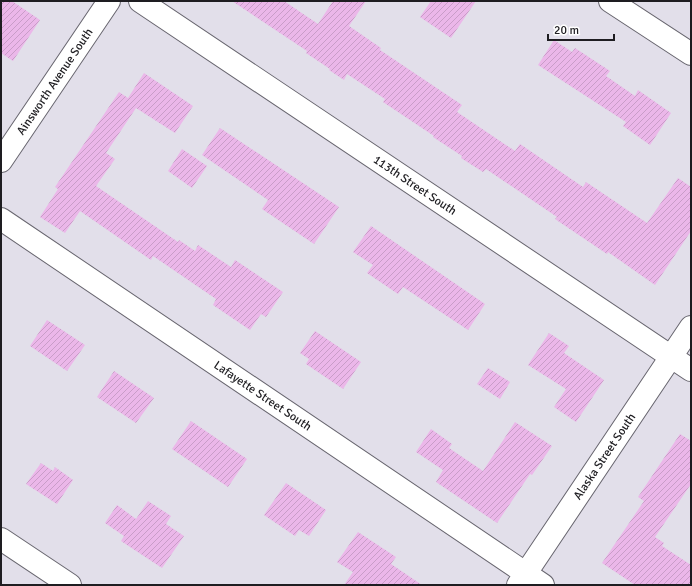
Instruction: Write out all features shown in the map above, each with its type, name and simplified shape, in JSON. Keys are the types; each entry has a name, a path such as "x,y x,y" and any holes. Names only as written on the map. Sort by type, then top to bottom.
{"street":[{"name":"Ainsworth Avenue South","path":"1,161 109,1"},
{"name":"113th Street South","path":"140,1 691,370"},
{"path":"610,1 691,54"},
{"name":"Lafayette Street South","path":"1,219 529,581"},
{"name":"Alaska Street South","path":"529,581 671,356 691,327"},
{"path":"1,539 70,585"}],"building":[{"path":"1,1 12,1 40,20 13,61 1,53"},
{"path":"232,1 284,1 318,24 333,1 366,1 349,26 381,48 380,50 462,105 457,112 515,151 520,144 583,187 586,182 647,223 678,178 691,187 691,231 655,285 608,252 607,254 555,219 557,217 486,169 483,172 461,158 462,156 383,102 385,99 347,74 344,80 306,53 307,51"},
{"path":"431,1 476,1 451,38 420,17"},
{"path":"554,40 572,52 575,48 610,71 606,76 635,96 638,90 671,113 650,145 623,126 626,122 538,65"},
{"path":"144,73 193,106 175,133 136,108 106,153 115,159 96,186 178,242 179,240 195,251 198,245 231,267 235,260 283,292 266,317 261,314 250,330 213,305 216,299 153,256 151,260 80,211 65,233 40,217 58,189 55,187 119,92 128,98"},
{"path":"220,128 339,207 314,244 262,209 268,200 202,155"},
{"path":"182,149 207,166 192,188 168,171"},
{"path":"371,226 485,304 468,330 403,287 398,294 367,273 373,265 353,252"},
{"path":"47,320 85,345 67,371 30,346"},
{"path":"315,331 361,362 343,389 306,364 309,359 300,353"},
{"path":"549,333 569,346 564,353 604,380 576,422 554,407 566,389 528,365"},
{"path":"488,368 510,382 500,399 477,384"},
{"path":"114,371 154,398 136,423 97,397"},
{"path":"191,421 247,459 228,487 172,449"},
{"path":"515,422 552,446 532,475 530,474 497,523 436,482 443,470 416,452 431,429 452,444 449,448 483,471"},
{"path":"680,434 691,441 691,484 655,537 664,543 662,546 691,565 691,585 635,585 602,563 644,501 638,497"},
{"path":"41,463 53,471 55,467 73,480 57,504 26,484"},
{"path":"286,483 326,510 309,536 299,530 295,536 264,515"},
{"path":"148,501 171,516 166,524 184,536 162,568 121,541 124,536 105,523 117,505 136,519"},
{"path":"358,532 396,557 391,564 422,585 344,585 353,572 337,562"}]}
